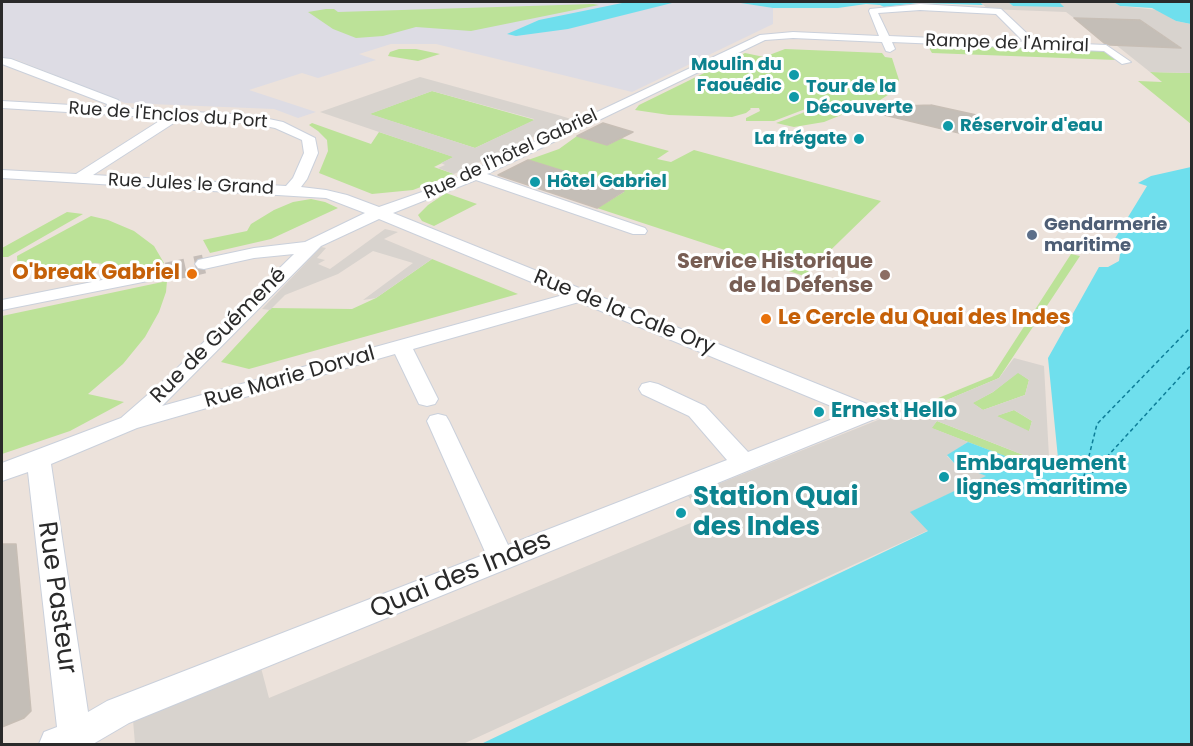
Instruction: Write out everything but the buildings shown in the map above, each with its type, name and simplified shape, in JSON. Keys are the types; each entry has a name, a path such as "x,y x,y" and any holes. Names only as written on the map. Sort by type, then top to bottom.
{"street":[{"path":"929,7 936,16"},
{"path":"884,40 873,11 929,7 998,11 1033,45"},
{"name":"Rampe de l'Amiral","path":"611,109 770,35 884,40 952,38 1106,48 1126,62 1104,61"},
{"name":"Rampe de l'Amiral","path":"884,40 888,48 897,53"},
{"path":"2,61 114,103 110,111"},
{"name":"Rue de l'Enclos du Port","path":"2,105 250,119 279,125 308,138 311,153 300,179 290,191"},
{"path":"2,113 15,106"},
{"name":"Rue de l'hôtel Gabriel","path":"307,247 378,213 450,187 611,109"},
{"path":"79,178 177,115"},
{"name":"Rue Jules le Grand","path":"2,174 326,194 378,213"},
{"path":"475,175 639,231"},
{"name":"Rue de la Cale Ory","path":"378,213 869,413"},
{"path":"204,264 254,253 307,247"},
{"name":"Rue de Guémené","path":"129,423 175,383 307,247"},
{"path":"2,305 167,272"},
{"name":"Rue Marie Dorval","path":"2,472 129,423 582,295"},
{"path":"401,346 502,560"},
{"path":"650,389 697,411 745,464"},
{"name":"Quai des Indes","path":"69,742 118,712 869,413"},
{"name":"Rue Pasteur","path":"38,459 69,742"}],"shaded area":[{"path":"2,2 734,2 773,8 773,24 632,92 436,44 391,44 359,54 376,60 318,78 302,73 249,90 316,112 298,118 274,109 125,103 15,59 2,58"},
{"path":"980,2 1008,2 1013,6 1068,2 1115,3 1120,6 1158,10 1176,21 1191,24 1191,73 1150,72 1116,45 1180,47 1140,20 1074,18 1066,12 988,9"},
{"path":"420,77 571,119 454,174 438,168 445,165 441,163 453,157 320,112","holes":["432,91 534,119 475,148 370,114"]},
{"path":"385,229 398,232 384,239 432,259 376,298 363,300 413,263 373,251 338,274 285,295 270,310 262,309 321,247 326,248 317,258 325,260 318,264 330,269"},
{"path":"1014,358 1044,366 1049,457 1044,463 937,421 932,428 968,442 947,456 954,463 987,476 911,512 929,530 463,744 135,744 133,720 260,664 269,698 705,517 688,496 893,414 900,416 911,411 916,413 999,378","holes":["1018,373 1029,380 1025,395 983,410 973,403 993,392","1014,410 1032,421 1029,431 997,416"]}],"green space":[{"path":"599,5 471,31 416,27 383,36 356,38 333,29 308,12 326,9 334,9 338,12"},
{"path":"926,43 1104,50 1116,60 932,53"},
{"path":"399,49 416,49 440,54 418,61 388,56 390,52"},
{"path":"785,49 882,53 885,57 892,58 899,80 894,91 874,104 861,100 824,105 808,108 774,121 746,121 746,118 760,111 759,108 750,108 746,113 732,117 669,115 635,110 639,105 745,53 764,57"},
{"path":"1150,72 1191,73 1191,124 1138,81 1162,82"},
{"path":"432,91 535,120 475,148 369,114"},
{"path":"858,103 866,105 824,122 794,127 776,123 810,110"},
{"path":"312,123 371,144 379,132 454,157 434,167 454,174 413,190 372,194 319,173 328,151 327,140 309,125"},
{"path":"577,136 608,145 621,138 669,151 657,159 671,162 694,150 881,201 804,276 597,208 624,192 528,160 559,149"},
{"path":"446,193 477,204 434,226 422,221 418,215"},
{"path":"311,199 338,208 271,239 210,253 203,240 247,231 251,224 274,210 293,202"},
{"path":"67,212 83,214 8,257 2,257 2,248"},
{"path":"91,216 108,220 134,231 154,246 164,263 124,272 110,265 95,263 18,271 17,256"},
{"path":"1071,254 1080,256 999,378 916,413 909,410 992,376"},
{"path":"432,259 518,294 249,369 221,362 271,308 352,309 376,298"},
{"path":"167,281 159,312 145,337 123,364 88,394 124,402 70,431 2,454 2,316"},
{"path":"1018,372 1029,380 1025,395 983,410 972,403 993,392"},
{"path":"1014,410 1032,421 1029,432 996,416"},
{"path":"937,421 1041,462 1039,469 931,428"}],"water":[{"path":"627,2 676,2 568,29 516,36 507,34 539,20"},
{"path":"734,2 980,2 983,5 920,3 884,7 866,4 838,8 773,8"},
{"path":"1008,2 1191,2 1191,24 1176,21 1152,8 1120,6 1115,3 1060,3 1064,7 1013,6"},
{"path":"1191,167 1191,744 481,744 928,531 910,512 986,476 954,463 947,455 968,442 1045,471 1058,458 1048,358 1099,267 1108,267 1119,261 1120,254 1111,245 1147,186 1138,183 1151,176"}],"ferry route":[{"path":"1082,484 1097,424 1192,326"},
{"path":"1083,483 1192,364"}],"tunnel":[{"path":"167,272 204,264"}],"place":[{"name":"Moulin du Faouédic","path":"794,75"},
{"name":"Tour de la Découverte","path":"794,97"},
{"name":"Réservoir d'eau","path":"948,126"},
{"name":"La frégate","path":"859,139"},
{"name":"Hôtel Gabriel","path":"535,182"},
{"name":"Gendarmerie maritime","path":"1032,235"},
{"name":"O'break Gabriel","path":"192,274"},
{"name":"Service Historique de la Défense","path":"885,275"},
{"name":"Le Cercle du Quai des Indes","path":"766,319"},
{"name":"Ernest Hello","path":"819,412"},
{"name":"Embarquement lignes maritime","path":"944,477"},
{"name":"Station Quai des Indes","path":"681,513"}]}
